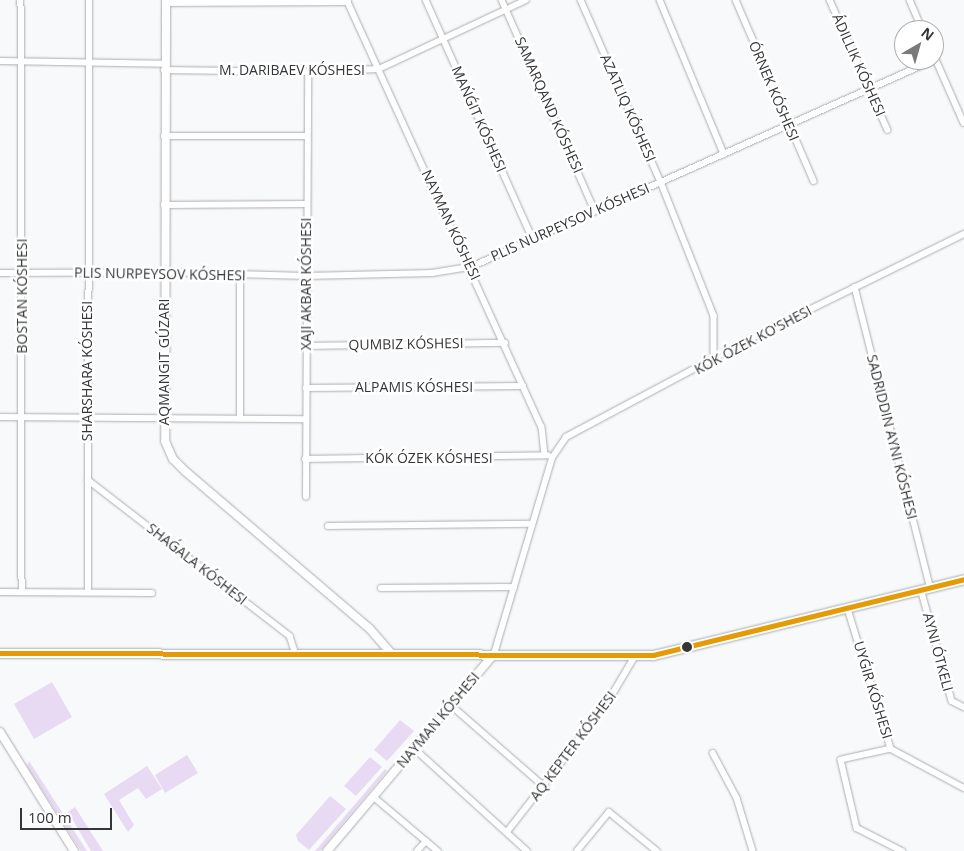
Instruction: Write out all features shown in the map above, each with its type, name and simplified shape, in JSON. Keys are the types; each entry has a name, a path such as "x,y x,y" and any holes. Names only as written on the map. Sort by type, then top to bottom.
{"main road":[{"path":"0,653 635,656 671,653 964,578"}],"street":[{"name":"BOSTAN KÓSHESI","path":"21,0 23,273 22,592"},
{"name":"SHARSHARA KÓSHESI","path":"88,592 89,0"},
{"path":"426,0 533,239"},
{"name":"SAMARQAND KÓSHESI","path":"502,0 595,211"},
{"name":"M. DARIBAEV KÓSHESI","path":"0,61 308,72 379,69 526,0"},
{"path":"580,0 661,182 714,316 714,358"},
{"path":"660,0 724,154"},
{"name":"ÓRNEK KÓSHESI","path":"736,0 814,181"},
{"name":"ÁDILLIK KÓSHESI","path":"830,0 868,90 888,130"},
{"path":"910,0 919,20"},
{"path":"348,1 165,2 163,418 165,441 174,458 185,471 370,629 392,654"},
{"name":"NAYMAN KÓSHESI","path":"348,1 471,267 542,427 545,454"},
{"name":"PLIS NURPEYSOV KÓSHESI","path":"0,273 165,272 240,276 306,276 432,273 471,267 788,124 868,90 909,70"},
{"path":"941,70 964,124"},
{"name":"XAJI AKBAR KÓSHESI","path":"306,497 308,72"},
{"path":"164,136 307,136"},
{"path":"164,205 306,204"},
{"name":"KÓK ÓZEK KO'SHESI","path":"552,458 566,438 579,429 670,385 714,358 854,287 964,234"},
{"path":"240,276 240,419"},
{"name":"SADRIDDIN AYNI KÓSHESI","path":"854,287 926,588"},
{"path":"306,346 505,343"},
{"path":"306,388 523,386"},
{"path":"0,417 306,420"},
{"path":"545,454 552,458"},
{"name":"KÓK ÓZEK KÓSHESI","path":"306,459 527,458 545,454"},
{"name":"NAYMAN KÓSHESI","path":"327,851 494,654 530,524 552,458"},
{"name":"SHAǴALA KÓSHESI","path":"88,480 290,636 296,654"},
{"path":"328,526 530,524"},
{"path":"381,588 514,587"},
{"name":"AYNI ÓTKELI","path":"926,588 952,702 964,708"},
{"path":"0,592 152,593"},
{"path":"848,609 891,749"},
{"name":"AQ KEPTER KÓSHESI","path":"506,832 545,787 606,705 635,656"},
{"path":"450,705 545,787"},
{"path":"0,732 74,851"},
{"path":"414,748 527,851"},
{"path":"902,851 857,828 841,760 891,749 964,788"},
{"path":"713,753 737,798 753,851"},
{"path":"374,797 438,851"},
{"path":"577,851 609,812 657,851"},
{"path":"417,851 426,841"}],"shaded area":[{"path":"52,682 72,717 34,739 14,704"},
{"path":"400,720 414,731 387,761 374,750"},
{"path":"187,755 198,773 165,793 155,775"},
{"path":"370,757 382,767 356,796 344,786"},
{"path":"29,761 87,851 81,851 27,766"},
{"path":"147,766 162,789 146,799 138,788 119,800 134,825 128,832 104,794"},
{"path":"385,769 387,771 320,851 315,851"},
{"path":"330,796 346,809 309,850 298,841 296,835"},
{"path":"75,807 103,851 91,851 68,812"}],"transit line":[{"path":"0,653 653,655 964,579"}]}
